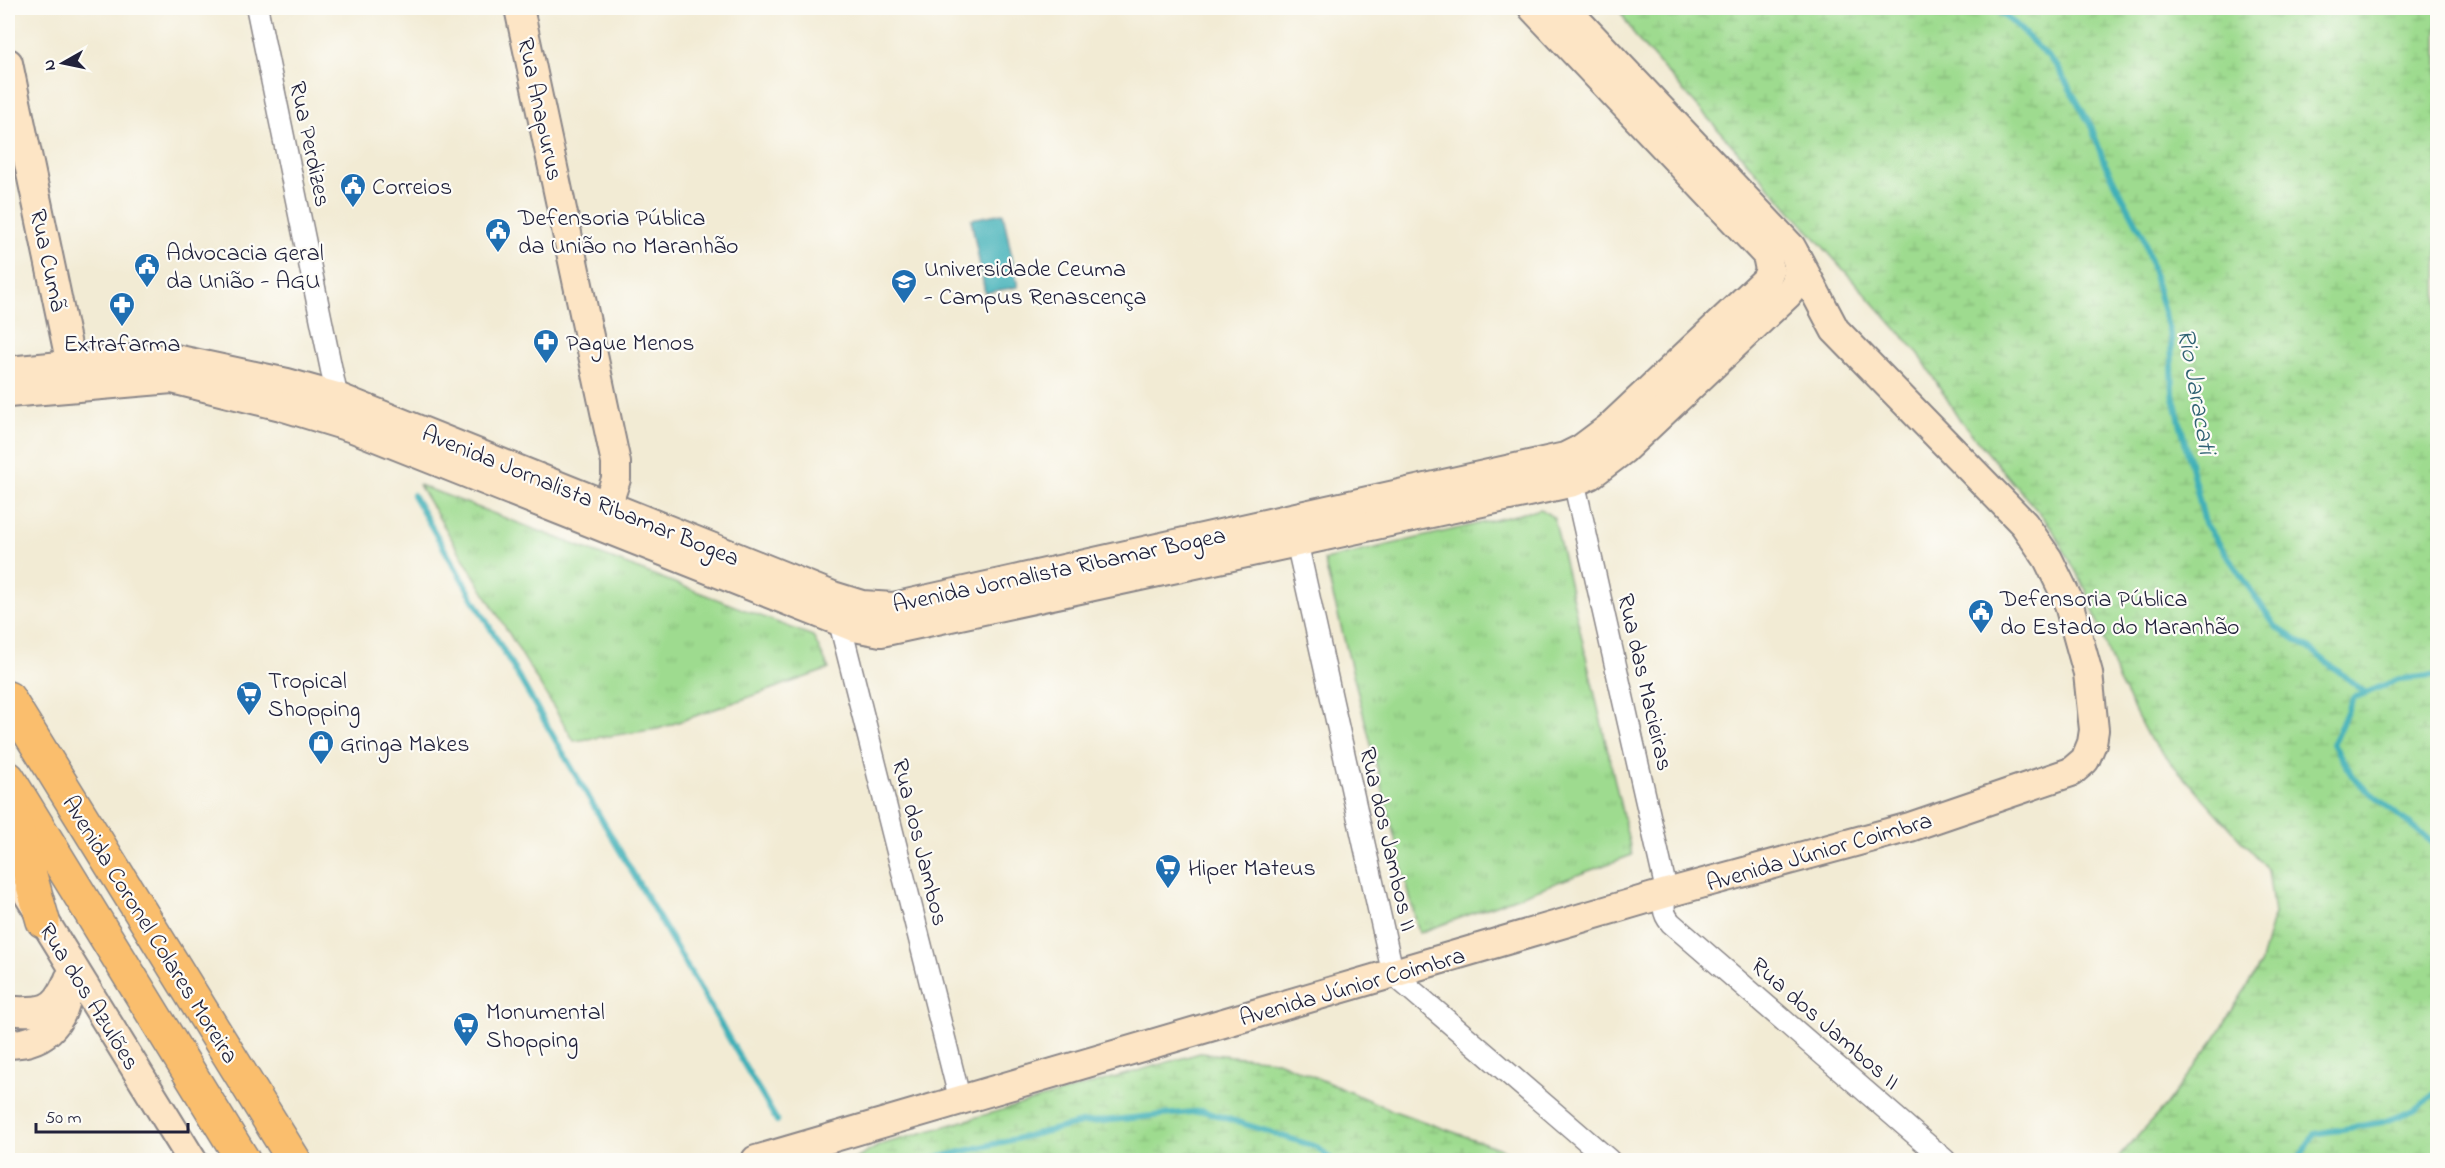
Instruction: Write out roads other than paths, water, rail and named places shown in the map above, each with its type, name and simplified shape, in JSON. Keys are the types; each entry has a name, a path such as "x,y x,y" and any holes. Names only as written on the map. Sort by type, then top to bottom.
{"main road":[{"name":"Rua Anapurus","path":"519,8 616,463 616,479 604,516"},
{"path":"1533,8 1780,253"},
{"path":"1565,8 1780,253"},
{"name":"Rua Cumã","path":"8,63 74,376"},
{"name":"Avenida Jornalista Ribamar Bogea","path":"8,393 158,358 175,359 287,383 337,397 604,516 836,609 854,627 880,632 1574,482 1590,475 1623,450 1788,294 1798,275 1798,262 1780,253 1766,280 1609,428 1581,449 1565,457 893,607 862,605 836,609"},
{"name":"Avenida Júnior Coimbra","path":"761,1159 1667,893 1910,827 2024,789 2079,767 2085,760 2092,743 2094,730 2088,673 2082,642 2067,598 2037,541 2024,524 1836,330 1780,253"},
{"name":"Avenida Jornalista Ribamar Bogea","path":"8,371 172,379 281,406 353,428 604,516"},
{"name":"Avenida Coronel Colares Moreira","path":"8,698 294,1161"},
{"name":"Avenida Coronel Colares Moreira","path":"8,778 243,1161"},
{"path":"8,796 43,921"},
{"name":"Rua dos Azulões","path":"8,862 69,971 192,1161"},
{"path":"8,1011 33,1011 49,1008 60,998 69,971"},
{"path":"8,1044 20,1044 33,1040 52,1028 64,1009 68,996 69,971"}],"street":[{"name":"Rua Perdizes","path":"257,8 337,397"},
{"name":"Rua das Macieiras","path":"1574,482 1667,893"},
{"name":"Rua dos Jambos II","path":"1297,543 1394,974"},
{"name":"Rua dos Jambos","path":"836,609 960,1100"},
{"name":"Rua dos Jambos II","path":"1667,893 1663,908 1664,914 1671,923 1945,1161"},
{"path":"1394,974 1609,1161"}],"water":[{"path":"1003,213 1018,287 985,293 971,219"}],"waterway":[{"name":"Rio Jaracati","path":"1994,8 2015,24 2057,66 2091,126 2104,162 2143,235 2171,338 2173,394 2205,523 2276,627 2310,649 2366,693 2399,679 2432,676"},
{"path":"413,495 777,1121"},
{"path":"2366,693 2353,698 2333,744 2357,782 2438,847"},
{"path":"2298,1160 2314,1134 2383,1122 2414,1110 2438,1091"},
{"path":"928,1160 1081,1123 1203,1111 1317,1147 1332,1160"}],"place":[{"name":"Correios","path":"353,209"},
{"name":"Defensoria Pública da União no Maranhão","path":"498,254"},
{"name":"Advocacia Geral da União - AGU","path":"147,289"},
{"name":"Universidade Ceuma - Campus Renascença","path":"904,305"},
{"name":"Extrafarma","path":"122,328"},
{"name":"Pague Menos","path":"546,365"},
{"name":"Defensoria Pública do Estado do Maranhão","path":"1981,635"},
{"name":"Tropical Shopping","path":"249,717"},
{"name":"Gringa Makes","path":"321,766"},
{"name":"Hiper Mateus","path":"1168,890"},
{"name":"Monumental Shopping","path":"466,1048"}]}
